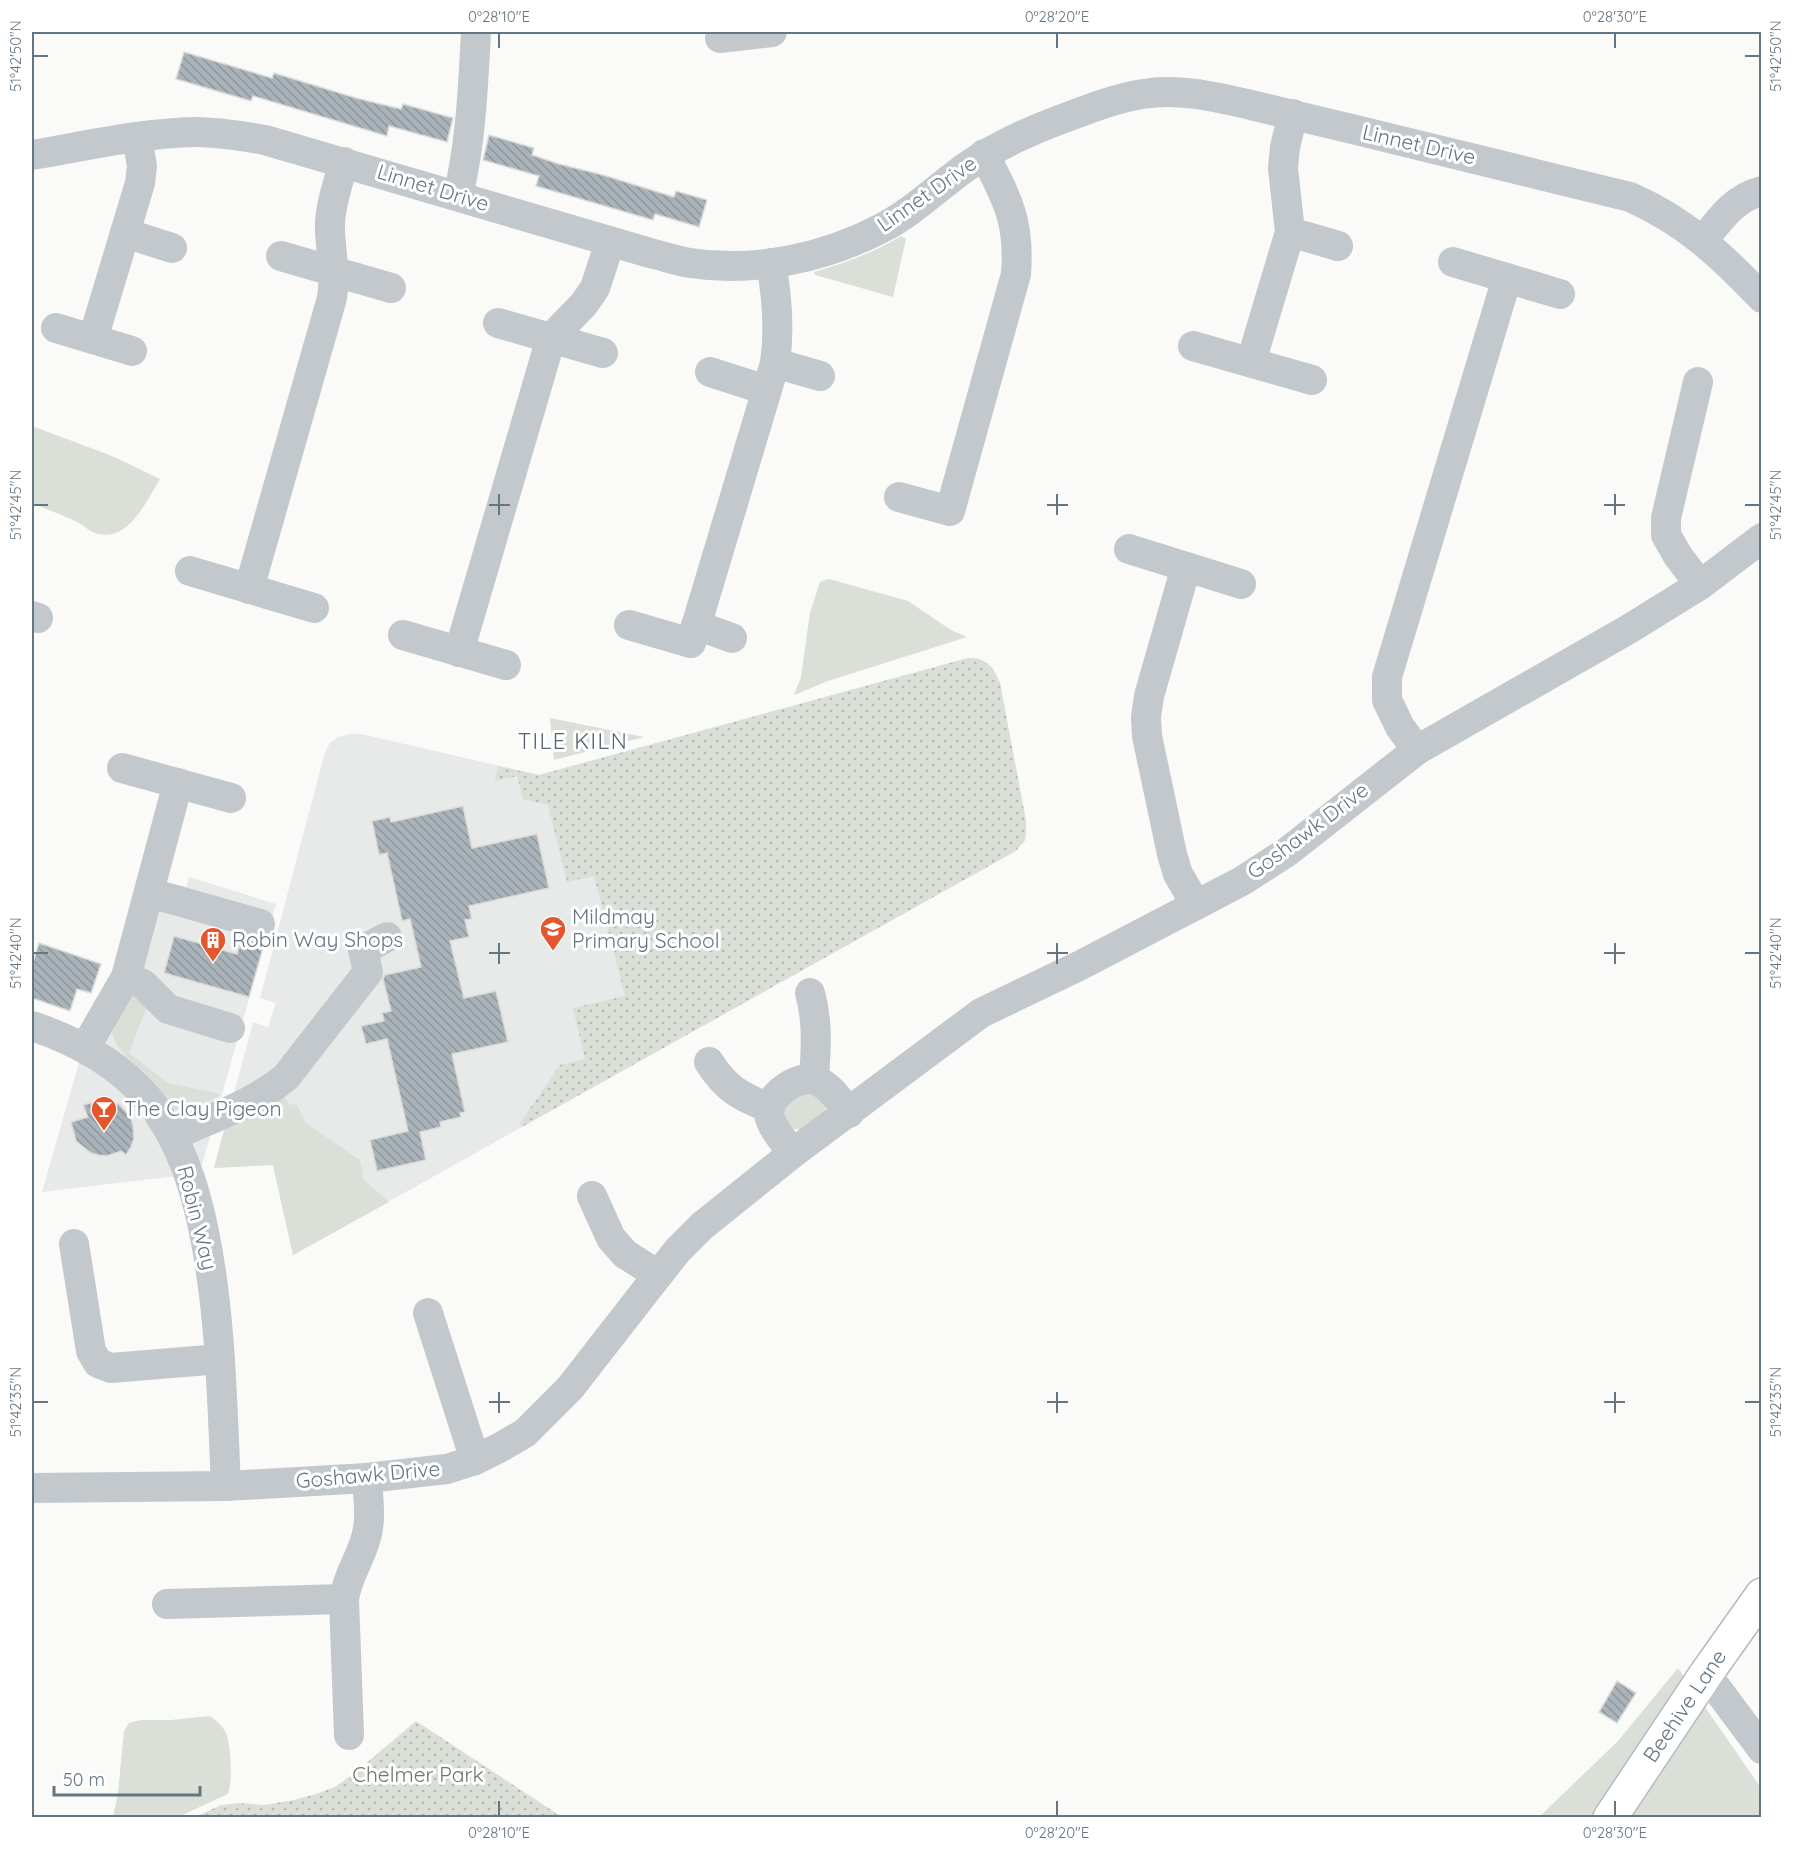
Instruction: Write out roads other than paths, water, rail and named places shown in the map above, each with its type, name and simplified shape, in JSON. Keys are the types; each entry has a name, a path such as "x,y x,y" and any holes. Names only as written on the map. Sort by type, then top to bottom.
{"main road":[{"name":"Beehive Lane","path":"1610,1818 1761,1595"}],"street":[{"path":"458,196 469,135 476,32"},
{"path":"720,38 772,32"},
{"name":"Linnet Drive","path":"32,155 137,137 197,132 229,134 265,140 344,162 610,242 689,262 732,266 771,263 825,251 883,228 984,154 1066,117 1141,94 1167,91 1192,93 1293,114 1630,196 1662,212 1703,240 1729,263 1761,298"},
{"path":"1251,362 1290,232 1283,168 1285,147 1293,114"},
{"path":"93,339 140,183 142,166 137,137"},
{"path":"898,497 950,511 1016,274 1018,254 1016,228 1005,195 984,154"},
{"path":"249,589 332,298 334,271 330,230 332,208 344,162"},
{"path":"1703,240 1733,205 1761,191"},
{"path":"1290,232 1338,246"},
{"path":"125,233 172,248"},
{"path":"459,652 551,338 595,288 610,242"},
{"path":"281,256 391,288"},
{"path":"1453,262 1560,294"},
{"path":"629,625 691,642 778,345 776,293 771,263"},
{"path":"1417,750 1400,727 1387,700 1387,677 1507,278"},
{"path":"498,323 603,353"},
{"path":"56,328 132,351"},
{"path":"1193,346 1312,380"},
{"path":"710,372 770,376 820,376"},
{"path":"1698,382 1666,518 1666,535 1678,556 1700,585"},
{"name":"Goshawk Drive","path":"32,1488 226,1486 367,1478 447,1468 475,1460 499,1449 525,1433 570,1388 678,1250 702,1226 793,1154 981,1013 1079,966 1242,881 1287,852 1417,750 1629,629 1700,585 1761,538"},
{"path":"1129,549 1241,584"},
{"path":"1186,567 1149,696 1146,717 1149,746 1172,854 1178,874 1196,905"},
{"path":"190,571 314,608"},
{"path":"696,625 732,638"},
{"path":"403,635 506,665"},
{"path":"122,768 231,798"},
{"path":"86,1048 150,893 178,783"},
{"path":"150,893 260,924"},
{"path":"173,1136 256,1098 286,1077 368,972 363,950 387,937"},
{"path":"125,957 143,984 168,1009 230,1028"},
{"path":"810,993 814,1007 816,1039 814,1079"},
{"name":"Robin Way","path":"32,1026 86,1048 122,1072 150,1101 173,1136 186,1165 198,1206 216,1303 226,1486"},
{"path":"709,1062 729,1088 747,1099 770,1108"},
{"path":"793,1154 769,1114 771,1103 782,1090 799,1080 814,1079 832,1090 849,1113"},
{"path":"592,1196 611,1238 626,1254 658,1275"},
{"path":"74,1244 91,1351 99,1364 111,1368 220,1359"},
{"path":"428,1313 475,1460"},
{"path":"350,1735 344,1599 346,1585 366,1538 369,1517 367,1478"},
{"path":"167,1604 344,1599"},
{"path":"1706,1674 1761,1749"}],"place":[{"name":"Mildmay Primary School","path":"553,952"},
{"name":"Robin Way Shops","path":"213,963"},
{"name":"The Clay Pigeon","path":"104,1132"}],"district":[{"name":"TILE KILN","path":"573,741"}],"park label":[{"name":"Chelmer Park","path":"418,1775"}]}
